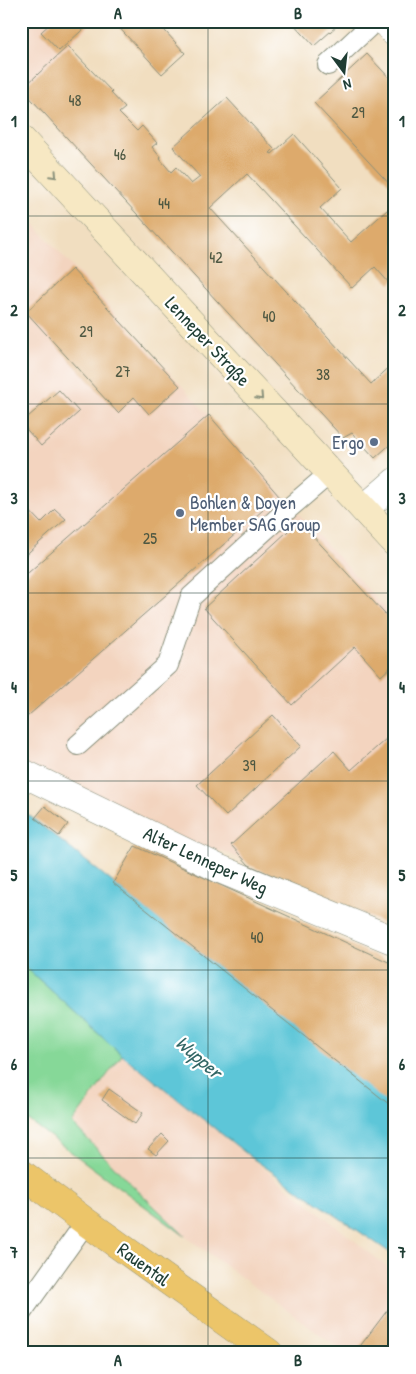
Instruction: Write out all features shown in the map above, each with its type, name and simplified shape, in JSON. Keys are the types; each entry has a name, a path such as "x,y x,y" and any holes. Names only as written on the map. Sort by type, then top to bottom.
{"main road":[{"name":"Lenneper Straße","path":"21,139 395,543"},
{"name":"Rauental","path":"21,1173 269,1353"}],"street":[{"path":"384,21 395,33"},
{"path":"364,510 395,482"},
{"name":"Alter Lenneper Weg","path":"21,772 220,869 395,941"}],"lane":[{"path":"328,65 375,21"},
{"path":"78,745 168,664 191,597 288,508 330,473"},
{"path":"21,1313 86,1222"}],"shaded area":[{"path":"21,21 95,21 22,89"},
{"path":"21,210 395,619 395,929 223,851 213,854 21,763"},
{"path":"122,1055 395,1273 395,1353 345,1353 185,1236 72,1123"}],"green space":[{"path":"21,963 122,1055 72,1123 185,1236 21,1115"}],"water":[{"name":"Wupper","path":"21,809 395,1108 395,1256 252,1158 122,1055 21,963"}],"building":[{"path":"53,21 95,21 92,24 90,23 59,51 41,32"},
{"path":"113,21 156,21 185,53 162,74"},
{"path":"291,21 337,21 339,24 314,46"},
{"path":"68,46 125,108 119,113 137,131 142,126 157,143 152,147 171,172 176,167 191,184 200,177 173,147 227,98 274,149 270,153 272,154 294,134 342,188 320,208 351,242 395,203 395,280 390,284 375,267 352,288 247,174 210,208 371,384 395,362 395,440 375,458 352,433 343,438 22,89"},
{"path":"367,54 395,84 395,190 314,103"},
{"path":"72,269 180,386 149,414 134,397 118,413 26,312"},
{"path":"59,390 79,412 41,446 21,423"},
{"path":"209,415 279,496 21,722 21,579"},
{"path":"21,502 41,523 55,509 66,519 21,559"},
{"path":"299,521 395,625 395,663 381,676 355,647 292,705 204,608"},
{"path":"273,715 301,746 226,816 197,785"},
{"path":"395,731 395,928 249,865 231,845 334,751 351,770"},
{"path":"45,806 68,824 59,836 35,818"},
{"path":"135,846 395,965 395,1109 113,883"},
{"path":"109,1089 143,1113 135,1124 102,1100"},
{"path":"162,1134 169,1141 156,1155 148,1149"},
{"path":"389,1308 395,1312 395,1353 364,1353 358,1349"}],"place":[{"name":"Ergo","path":"374,442"},
{"name":"Bohlen & Doyen Member SAG Group","path":"180,513"}]}
